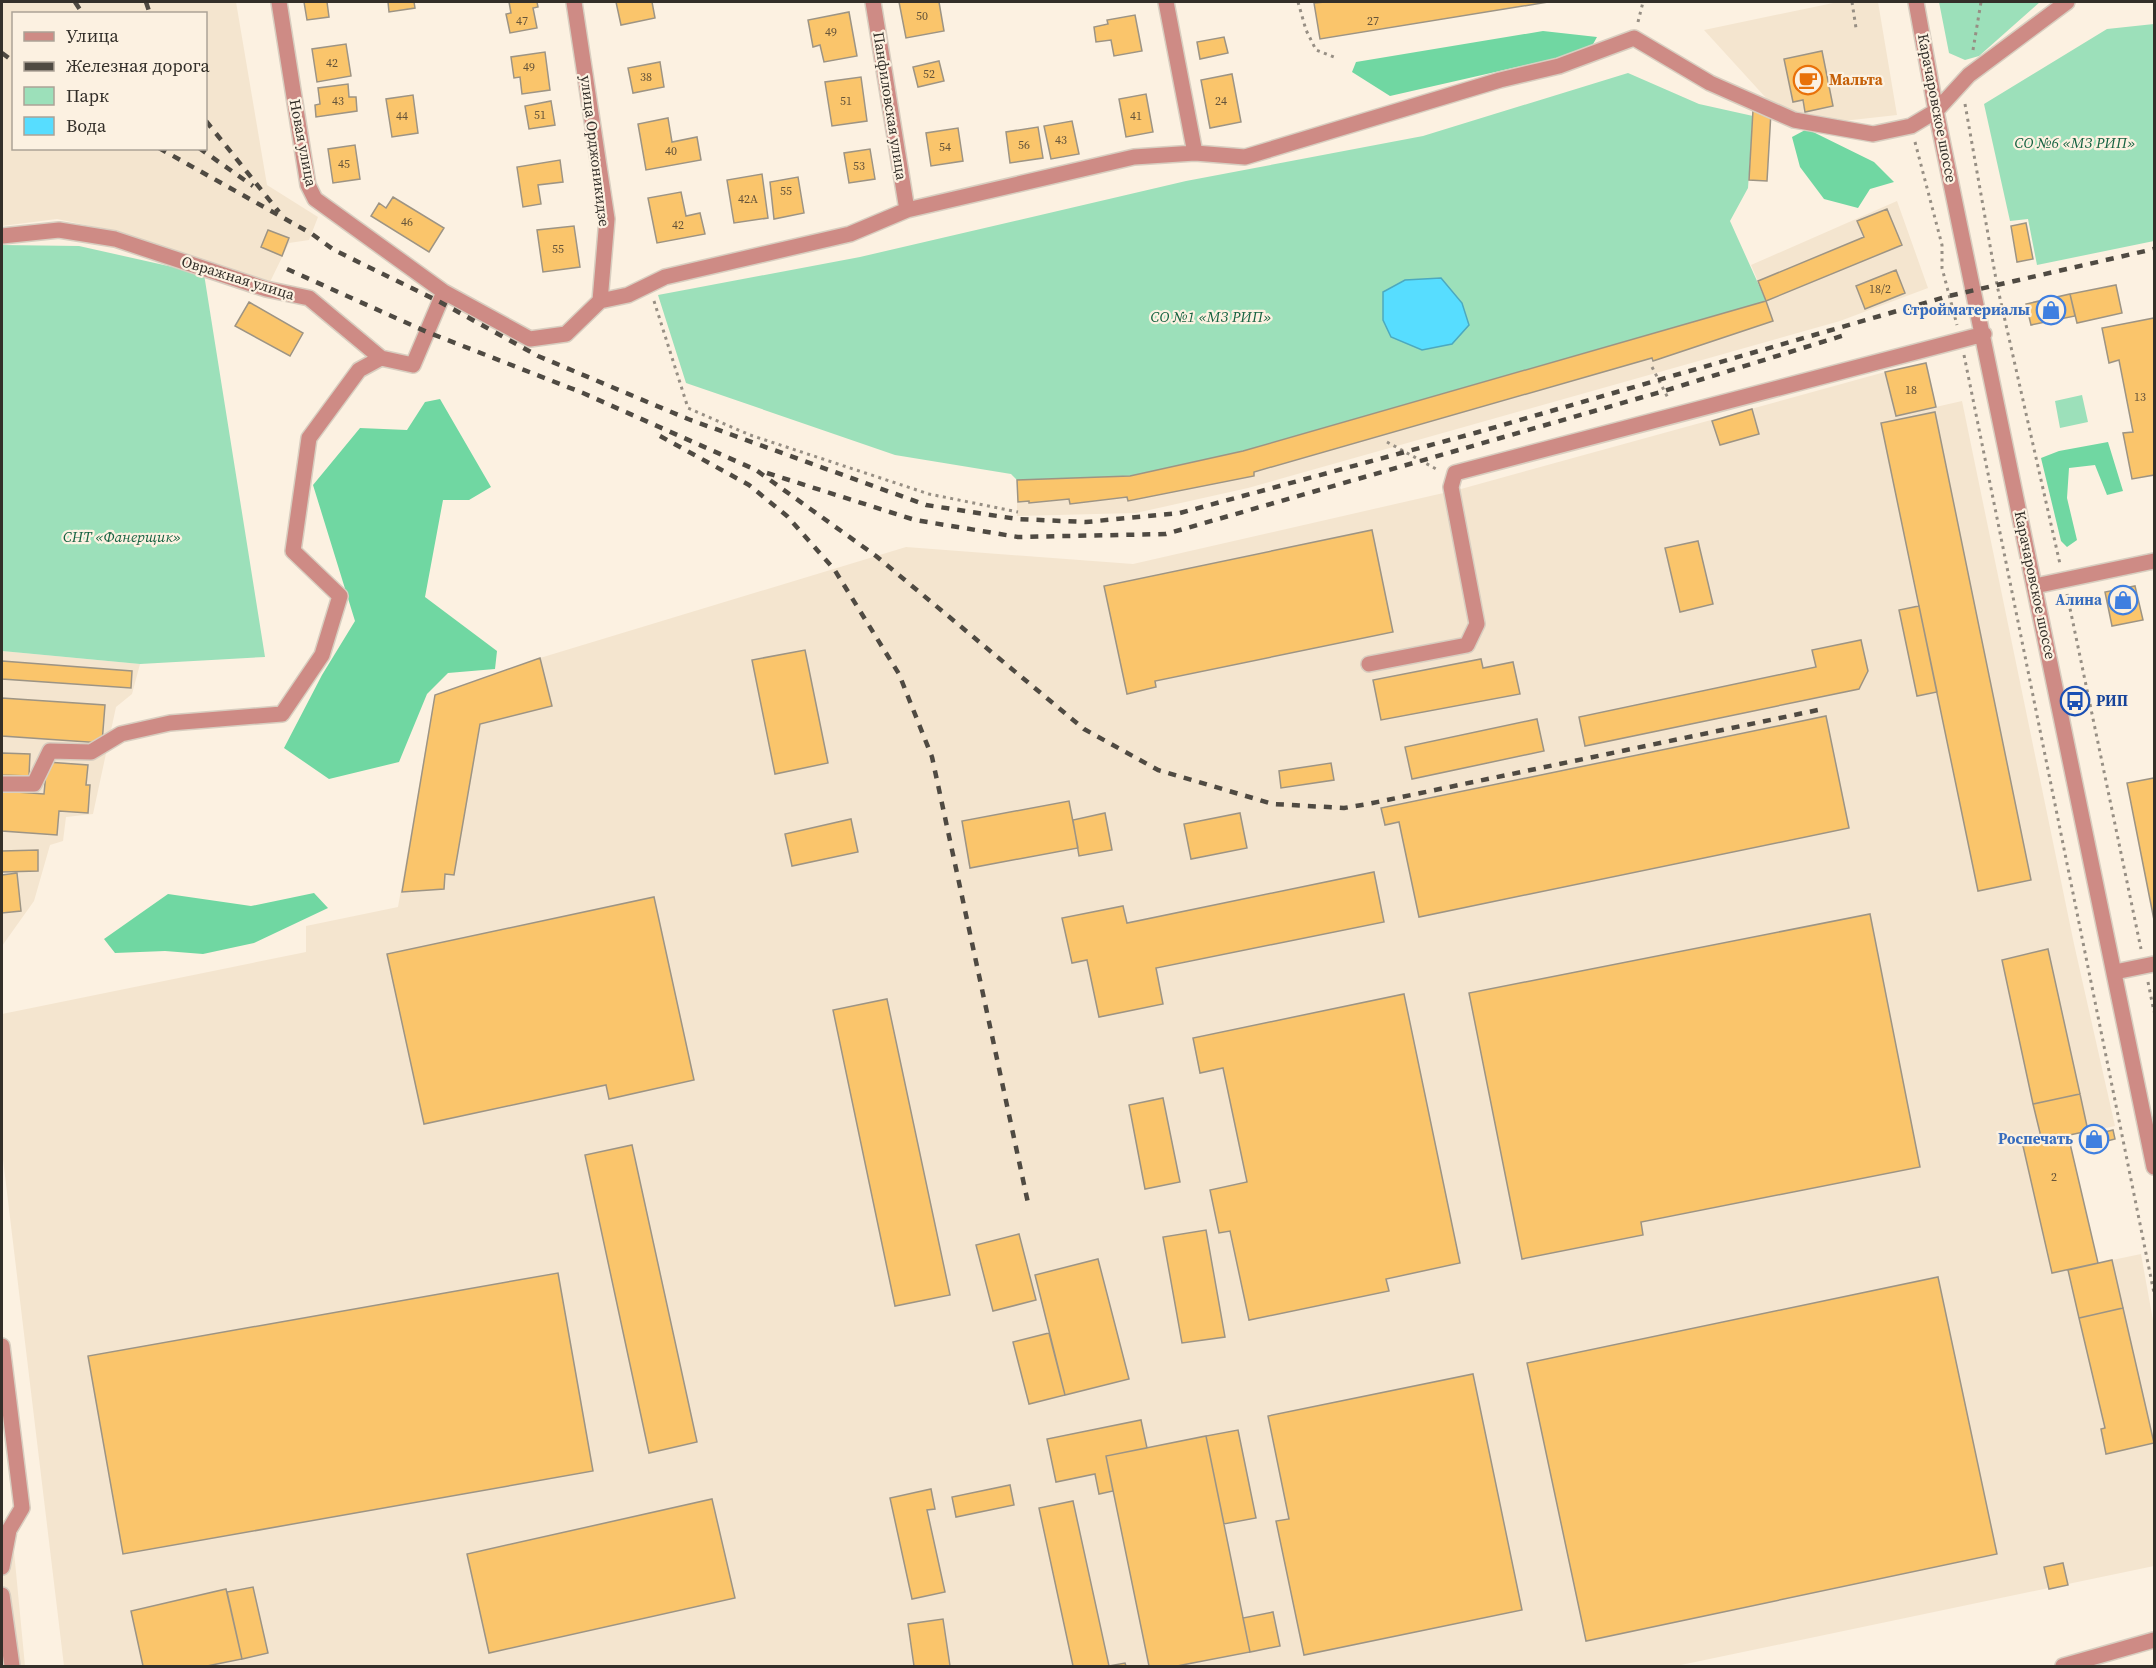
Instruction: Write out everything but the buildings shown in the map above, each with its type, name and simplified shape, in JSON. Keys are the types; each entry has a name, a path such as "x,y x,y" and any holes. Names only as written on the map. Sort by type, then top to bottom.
{"street":[{"name":"Новая улица","path":"279,2 308,185 315,200 444,292 530,339 566,334 600,301"},
{"name":"улица Орджоникидзе","path":"574,2 606,219 600,301"},
{"name":"Панфиловская улица","path":"873,2 907,210"},
{"path":"1166,2 1195,153"},
{"name":"Карачаровское шоссе","path":"1916,2 1936,111 2154,1167"},
{"path":"600,301 628,295 665,277 850,234 907,210 1134,157 1195,153 1245,157 1500,80 1559,66 1634,38 1710,83 1794,120 1873,134 1911,126 1936,111 1969,75 2067,2"},
{"name":"Овражная улица","path":"2,236 58,230 115,239 266,289 309,298 381,358 413,365 444,292"},
{"path":"1369,664 1467,645 1478,624 1451,487 1455,473 1983,334"},
{"path":"2,784 34,784 50,751 91,752 121,734 170,723 282,714 322,655 340,596 293,551 309,438 359,370 381,358"},
{"path":"2035,586 2154,561"},
{"path":"2115,972 2150,965"},
{"path":"2,1346 22,1508 9,1530 2,1567"},
{"path":"2,1595 12,1666"},
{"path":"2062,1666 2154,1640"}],"path":[{"path":"1298,2 1306,30 1316,50 1334,57"},
{"path":"1634,38 1643,2"},
{"path":"1852,2 1856,28"},
{"path":"1981,2 1964,107 1997,285 2150,965 2154,1012"},
{"path":"1911,126 1942,245 1942,268 1961,341 2154,1293"},
{"path":"649,285 688,408 750,435 929,494 1018,512"},
{"path":"1652,367 1677,415"},
{"path":"1387,442 1435,469 1455,473"}],"shaded area":[{"path":"2,2 236,2 267,185 318,217 309,240 289,243 269,284 123,233 57,219 2,226"},
{"path":"1838,2 1878,2 1897,115 1843,121 1777,110 1704,30"},
{"path":"1897,201 1928,288 1840,321 1248,488 1136,513 1017,516 1017,480 1130,476 1766,300 1751,265"},
{"path":"1885,372 1896,416 1962,401 2074,944 2115,1126 2068,1136 2098,1263 2141,1254 2154,1326 2154,1566 1676,1666 64,1666 2,1151 2,1014 306,952 306,926 398,907 435,695 540,658 906,547 1133,564 1461,489"},
{"path":"2,651 140,664 132,694 116,707 93,814 66,817 63,841 50,845 34,901 2,946"},
{"path":"2,1520 11,1520 25,1666 2,1666"}],"green space":[{"path":"1939,2 2040,2 1979,56 1965,60 1949,53"},
{"name":"СО №6 «МЗ РИП»","path":"2154,24 2154,241 2037,265 2028,219 2010,221 1984,104 2107,29"},
{"path":"1543,31 1597,37 1592,46 1557,58 1390,96 1352,72 1356,62"},
{"name":"СО №1 «МЗ РИП»","path":"1628,73 1699,104 1753,116 1748,188 1730,221 1766,301 1243,451 1130,476 1017,480 1011,474 895,455 686,383 658,295 860,257 1186,181 1423,136"},
{"path":"1807,129 1874,162 1894,182 1870,189 1858,208 1824,199 1800,167 1792,137"},
{"name":"СНТ «Фанерщик»","path":"2,245 79,246 204,274 265,657 140,664 2,651"},
{"path":"2082,395 2088,422 2060,428 2055,401"},
{"path":"440,399 491,487 469,500 443,500 425,597 497,651 495,669 448,673 427,694 399,762 329,779 284,748 322,675 355,621 313,485 360,428 407,430 425,402"},
{"path":"2108,442 2123,491 2107,495 2095,465 2069,468 2067,498 2077,540 2067,547 2061,541 2041,458 2059,451"},
{"path":"314,893 328,908 254,943 203,954 165,951 115,953 104,939 168,894 251,906"}],"water":[{"path":"1441,278 1462,303 1469,325 1452,344 1422,350 1391,337 1383,320 1383,292 1405,280"}],"railway":[{"path":"75,2 82,12"},
{"path":"146,2 149,12"},
{"path":"2,53 12,60"},
{"path":"207,122 279,212"},
{"path":"163,150 312,234 334,250 440,302 538,356 688,419 926,505 1017,519 1086,522 1180,513 1475,433 1949,296 2154,249"},
{"path":"202,150 253,186"},
{"path":"287,269 427,332 583,393 756,470 876,556 1084,729 1158,770 1273,804 1344,808 1368,804 1818,710"},
{"path":"767,473 915,520 1018,537 1166,534 1664,391 1848,334"},
{"path":"660,436 749,485 787,516 834,569 899,674 932,757 1028,1203"}],"place":[{"name":"Мальта","path":"1808,80"},
{"name":"Стройматериалы","path":"2051,310"},
{"name":"Алина","path":"2123,600"},
{"name":"РИП","path":"2075,701"},
{"name":"Роспечать","path":"2094,1139"}]}
